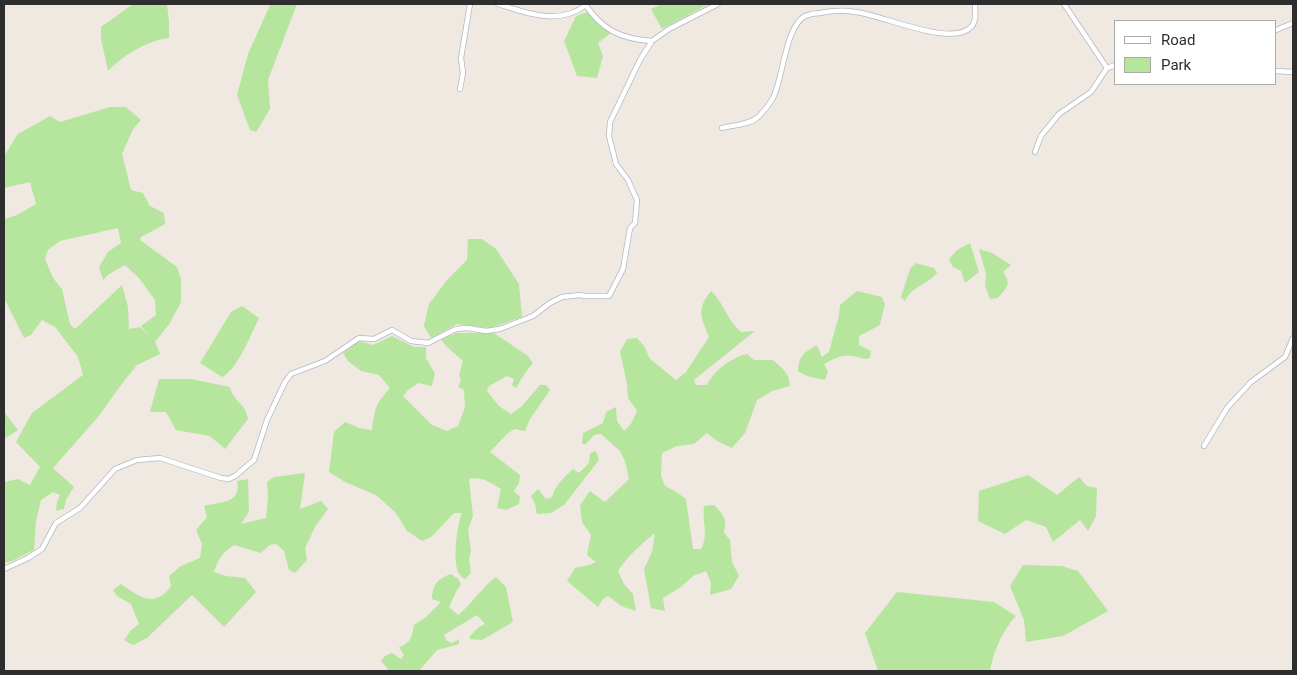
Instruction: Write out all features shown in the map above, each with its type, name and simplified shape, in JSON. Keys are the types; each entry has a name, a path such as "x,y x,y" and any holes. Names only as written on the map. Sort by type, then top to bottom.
{"street":[{"path":"460,89 463,73 462,58 470,4"},
{"path":"498,4 536,16 560,16 577,12 585,4 599,23 608,29 626,37 652,41"},
{"path":"4,569 42,549 56,523 80,508 115,469 138,460 160,458 221,478 229,479 236,476 254,460 267,420 285,382 291,374 325,361 358,338 374,339 392,330 411,342 428,344 456,329 467,328 486,331 528,319 562,297 580,294 584,296 609,296 623,269 630,228 635,223 637,200 628,180 616,164 609,136 610,122 640,60 652,41 669,29 718,4"},
{"path":"722,128 750,122 758,117 774,97 791,33 798,22 805,16 824,12 855,12 937,34 951,34 964,32 972,26 975,19 975,4"},
{"path":"1064,4 1107,68"},
{"path":"1277,30 1293,23"},
{"path":"1035,152 1041,136 1059,114 1091,92 1107,68 1114,66"},
{"path":"1277,71 1293,72"},
{"path":"1204,446 1226,408 1251,382 1285,357 1293,338"}],"green space":[{"path":"133,4 167,4 169,38 152,42 136,50 108,71 101,39 101,27"},
{"path":"272,4 297,4 268,80 270,109 256,132 250,130 237,95 248,54"},
{"path":"662,4 709,4 662,29 651,9"},
{"path":"588,12 611,33 598,43 603,56 597,78 577,76 564,41 576,16"},
{"path":"110,107 126,107 141,120 133,129 122,154 131,190 143,193 150,206 164,213 165,224 141,237 140,240 177,267 181,279 181,302 170,323 155,342 160,354 137,365 98,417 53,468 74,487 66,500 64,509 56,511 60,495 53,492 41,500 36,521 34,550 4,563 4,482 18,479 30,485 40,467 16,442 32,413 83,375 78,357 55,327 42,320 31,335 24,338 4,298 4,219 17,215 36,204 30,182 4,188 4,156 18,134 50,116 60,122","holes":["118,228 121,243 108,252 99,267 103,280 109,274 125,265 139,278 155,300 156,315 141,326 149,335 140,327 129,329 128,307 122,285 75,329 70,324 62,289 53,278 45,259 48,250 60,241"]},
{"path":"468,239 482,239 496,249 519,284 522,317 490,328 457,324 431,338 424,326 429,304 448,279 467,260"},
{"path":"970,243 979,272 965,283 961,271 953,267 949,259 957,250"},
{"path":"979,249 992,253 1011,265 1003,272 1008,283 998,298 990,299 985,286 986,274"},
{"path":"916,263 934,268 937,273 911,292 905,301 901,297 910,269"},
{"path":"711,291 741,332 755,331 694,380 696,385 707,385 714,374 724,365 735,358 747,354 754,360 773,360 785,372 790,382 790,386 772,391 757,400 745,433 732,448 717,441 707,433 694,444 677,446 662,453 661,475 665,486 686,499 693,549 701,549 705,539 704,506 714,505 724,518 724,533 730,540 732,562 739,576 731,589 710,595 711,583 706,571 693,576 681,587 663,598 665,611 651,608 644,569 652,552 655,533 635,550 618,571 624,584 633,594 636,611 621,606 608,596 603,599 598,607 567,581 575,568 596,562 587,555 591,535 582,522 580,505 590,491 605,502 629,479 625,461 620,451 601,434 594,435 585,445 582,443 583,433 603,423 606,412 616,407 617,421 624,431 631,424 637,411 628,398 620,352 627,339 637,338 644,346 650,359 676,380 686,372 709,337 701,314 703,303"},
{"path":"857,291 882,297 885,304 880,325 859,336 859,345 871,351 870,358 863,359 846,356 831,360 824,364 828,372 825,380 807,376 798,371 801,358 813,347 817,345 822,357 829,352 840,305"},
{"path":"242,306 259,318 239,359 228,373 222,377 200,363 231,312"},
{"path":"457,333 494,333 528,356 533,363 516,388 512,385 514,379 507,376 489,386 487,391 499,406 511,414 521,407 540,385 546,385 550,390 530,419 525,431 515,429 508,433 490,452 520,475 519,483 514,491 520,497 519,504 506,510 497,508 501,489 482,479 469,479 473,516 468,530 471,550 469,559 471,573 465,579 459,574 456,561 458,526 462,513 454,513 431,537 422,541 407,531 396,513 376,495 345,482 329,472 334,432 345,422 359,428 372,430 376,407 390,388 379,375 361,371 348,361 343,353 359,341 373,345 392,336 414,347 426,347 426,358 435,374 432,386 418,383 403,396 432,425 447,431 458,426 465,407 464,390 458,387 461,380 459,375 463,361 441,339"},
{"path":"159,379 191,379 230,387 234,396 247,413 248,419 225,449 210,436 176,430 166,412 150,412"},
{"path":"4,412 18,430 4,439"},
{"path":"596,451 599,460 564,505 551,513 537,514 531,496 538,489 546,499 552,497 555,489 564,478 573,469 579,473 589,463 590,453"},
{"path":"305,473 300,509 321,501 328,509 315,527 305,548 307,560 295,573 289,570 284,551 276,544 270,545 261,553 234,545 221,556 214,572 226,576 245,578 256,592 224,627 192,595 147,638 133,645 124,640 131,630 139,624 131,604 117,596 113,590 121,584 147,599 159,597 165,593 171,586 169,576 181,566 200,558 202,544 196,530 207,517 204,506 228,501 233,498 238,489 237,481 248,479 249,512 241,524 266,518 267,482 274,477"},
{"path":"1028,475 1057,495 1079,477 1087,486 1097,488 1096,516 1088,531 1080,520 1053,542 1046,527 1026,520 1005,534 978,521 979,491"},
{"path":"1023,565 1062,566 1078,571 1108,611 1063,636 1026,642 1024,620 1010,586"},
{"path":"451,574 461,584 449,607 458,615 496,577 506,587 513,622 482,640 470,639 470,636 479,627 485,624 477,615 444,635 446,640 452,643 459,639 459,644 437,650 419,671 386,671 388,669 381,661 385,656 392,653 401,659 404,655 399,647 406,644 410,639 414,625 426,617 441,602 432,599 433,590 439,580"},
{"path":"897,592 994,602 1016,616 999,642 990,671 878,671 865,633"}]}
